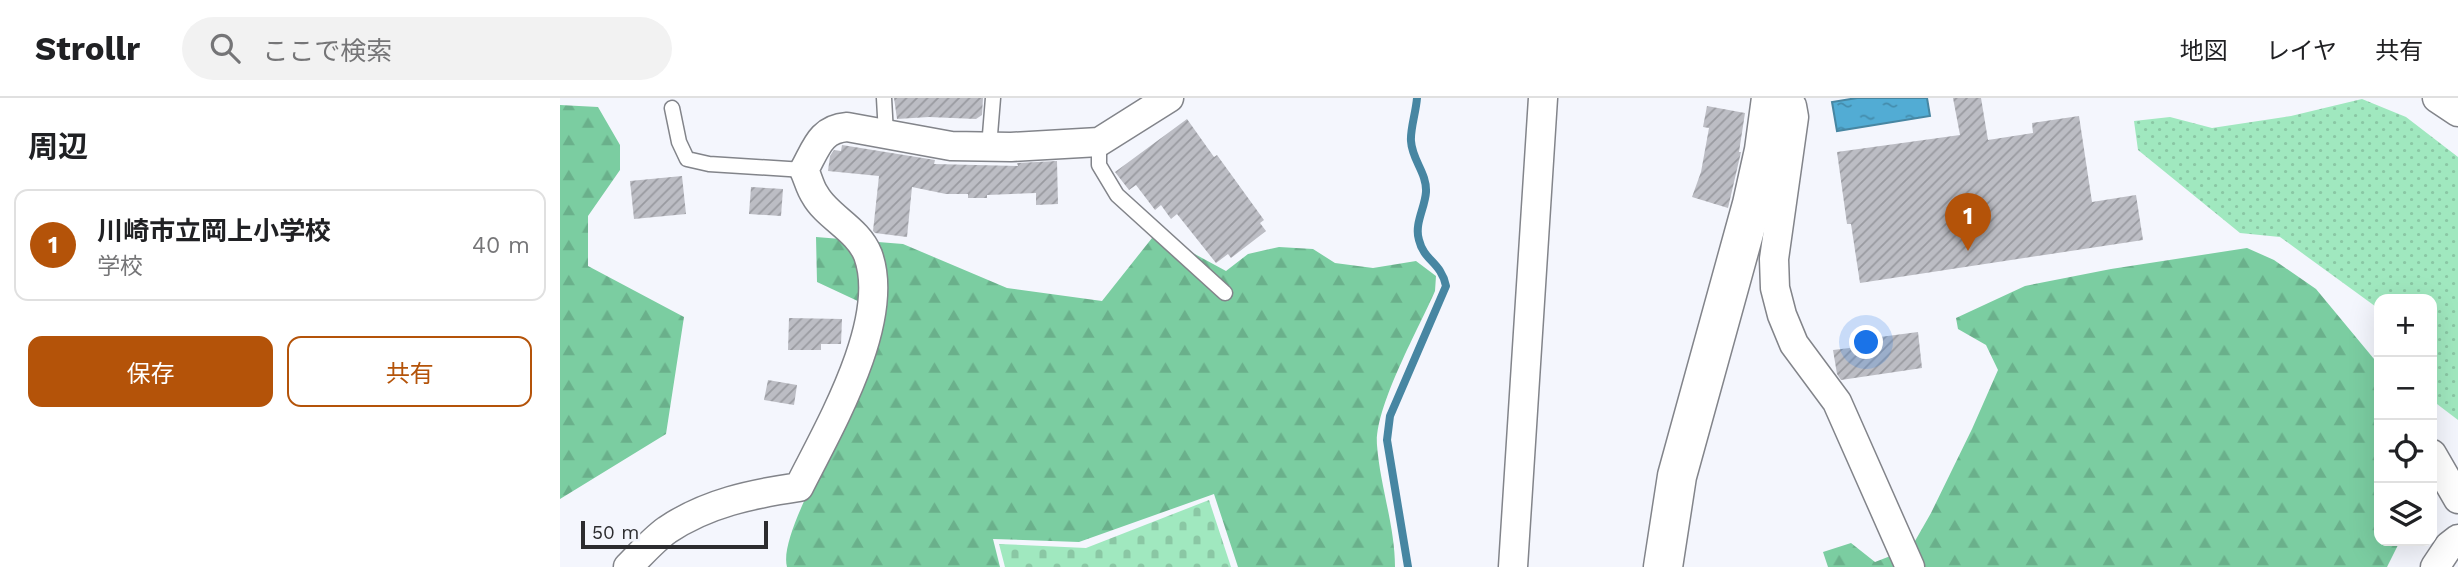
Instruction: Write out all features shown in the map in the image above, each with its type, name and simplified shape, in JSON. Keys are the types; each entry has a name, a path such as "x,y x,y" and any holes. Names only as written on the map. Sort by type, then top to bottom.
{"street":[{"path":"628,567 667,531 718,504 753,494 799,487 841,404 858,362 870,314 872,273 868,255 861,242 815,197 804,170 825,133 837,127 847,127 951,146 1099,142 1169,98"},
{"path":"1513,567 1543,98"},
{"path":"1662,567 1677,475 1765,150 1770,98"},
{"path":"1783,98 1792,106 1794,117 1774,259 1775,288 1782,315 1794,344 1823,380 1848,424 1910,567"},
{"path":"2437,98 2458,113"},
{"path":"2437,463 2458,499"},
{"path":"2435,567 2449,546 2458,539"}],"lane":[{"path":"884,98 886,134"},
{"path":"989,147 993,98"},
{"path":"672,108 679,142 687,159 709,164 804,170"},
{"path":"1099,142 1099,165 1117,195 1225,293"}],"green space":[{"path":"2362,99 2406,117 2458,157 2458,420 2437,404 2437,294 2374,294 2374,305 2280,237 2240,233 2138,150 2134,121 2170,117 2212,128 2291,116"},
{"path":"560,105 598,107 620,145 620,170 588,216 588,266 684,317 666,434 560,499"},
{"path":"1156,233 1226,271 1248,254 1279,247 1313,249 1335,263 1373,268 1416,261 1436,276 1435,291 1390,390 1378,429 1377,445 1393,536 1395,567 1238,567 1214,494 1079,542 993,539 1000,567 787,567 786,554 790,537 840,428 877,310 817,282 816,237 903,244 1007,288 1102,301"},
{"path":"2247,248 2274,260 2316,289 2374,359 2374,546 2398,546 2387,567 1828,567 1823,552 1851,543 1875,562 1911,548 1931,513 1998,370 1986,345 1958,329 1956,318 2025,286 2111,269"},
{"path":"1209,500 1231,567 1005,567 999,544 1086,548"}],"water":[{"path":"1857,98 1927,98 1930,116 1837,131 1832,102"}],"building":[{"path":"894,98 983,98 982,115 976,119 897,119"},
{"path":"1953,98 1981,98 1988,140 2033,133 2032,123 2079,116 2092,202 2136,195 2143,240 1860,283 1851,224 1847,224 1837,152 1960,135"},
{"path":"1707,106 1745,113 1741,152 1728,208 1692,197 1701,172 1709,128 1703,127"},
{"path":"1187,119 1264,220 1260,223 1266,231 1231,258 1228,254 1216,263 1177,214 1171,219 1161,205 1155,210 1136,185 1129,190 1115,172"},
{"path":"842,145 935,160 934,164 1018,166 1017,163 1057,161 1058,204 1036,205 1036,193 968,198 968,194 946,194 912,187 907,237 875,233 873,231 879,176 828,171 830,156 834,150 841,151"},
{"path":"682,176 686,214 634,219 630,181"},
{"path":"751,187 783,189 781,216 749,214"},
{"path":"789,318 842,319 841,344 821,344 821,350 788,350"},
{"path":"1918,332 1922,368 1841,380 1837,374 1833,350 1866,346 1865,339"},
{"path":"768,380 797,385 794,405 764,400"}],"waterway":[{"path":"1408,567 1387,440 1390,416 1446,286 1444,278 1421,247 1418,234 1426,185 1411,141 1417,98"}],"place":[{"name":"川崎市立岡上小学校","path":"1968,251"}]}
